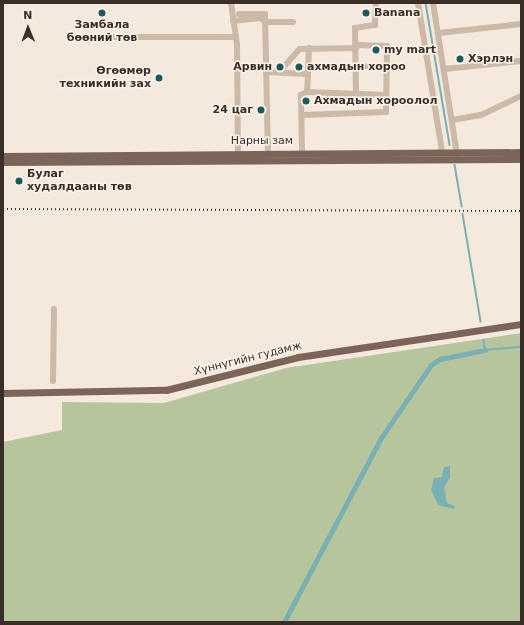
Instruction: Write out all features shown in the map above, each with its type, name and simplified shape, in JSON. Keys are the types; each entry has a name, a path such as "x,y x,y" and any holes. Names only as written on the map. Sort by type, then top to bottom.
{"main road":[{"name":"Нарны зам","path":"3,156 238,152 442,152 457,155 521,159"},
{"name":"Нарны зам","path":"3,162 457,155 521,152"},
{"name":"Хүннүгийн гудамж","path":"3,393 166,390 298,357 521,324"}],"street":[{"path":"231,3 236,37 238,152"},
{"path":"356,93 355,28 375,25 376,3"},
{"path":"418,3 442,152"},
{"path":"433,3 440,33 457,155"},
{"path":"238,14 265,14 268,152"},
{"path":"234,20 261,18 265,22 293,22"},
{"path":"440,33 521,24"},
{"path":"109,37 236,37"},
{"path":"279,72 296,51 309,48 387,46 386,112 382,114 302,115"},
{"path":"307,92 309,48"},
{"path":"444,69 521,61"},
{"path":"356,66 387,66"},
{"path":"266,72 308,74"},
{"path":"302,152 301,95 307,92 386,95"},
{"path":"452,120 481,115 521,96"},
{"path":"53,381 54,309"}],"green space":[{"path":"521,333 521,622 3,622 3,442 62,430 62,402 164,403 286,368"}],"water":[{"path":"450,466 450,478 444,487 447,503 455,506 454,509 438,505 431,490 434,478 442,477 444,467"}],"waterway":[{"path":"426,3 450,145"},
{"path":"455,165 462,206"},
{"path":"463,214 481,321"},
{"path":"484,340 485,350 521,347"},
{"path":"284,622 381,438 431,365 440,359 485,350"}],"railway":[{"path":"3,209 521,211"}],"place":[{"name":"Замбала бөөний төв","path":"102,13"},
{"name":"Banana","path":"366,13"},
{"name":"my mart","path":"376,50"},
{"name":"Хэрлэн","path":"460,59"},
{"name":"Арвин","path":"280,67"},
{"name":"ахмадын хороо","path":"299,67"},
{"name":"Өгөөмөр техникийн зах","path":"159,78"},
{"name":"Ахмадын хороолол","path":"306,101"},
{"name":"24 цаг","path":"261,110"},
{"name":"Булаг худалдааны төв","path":"19,181"}]}
